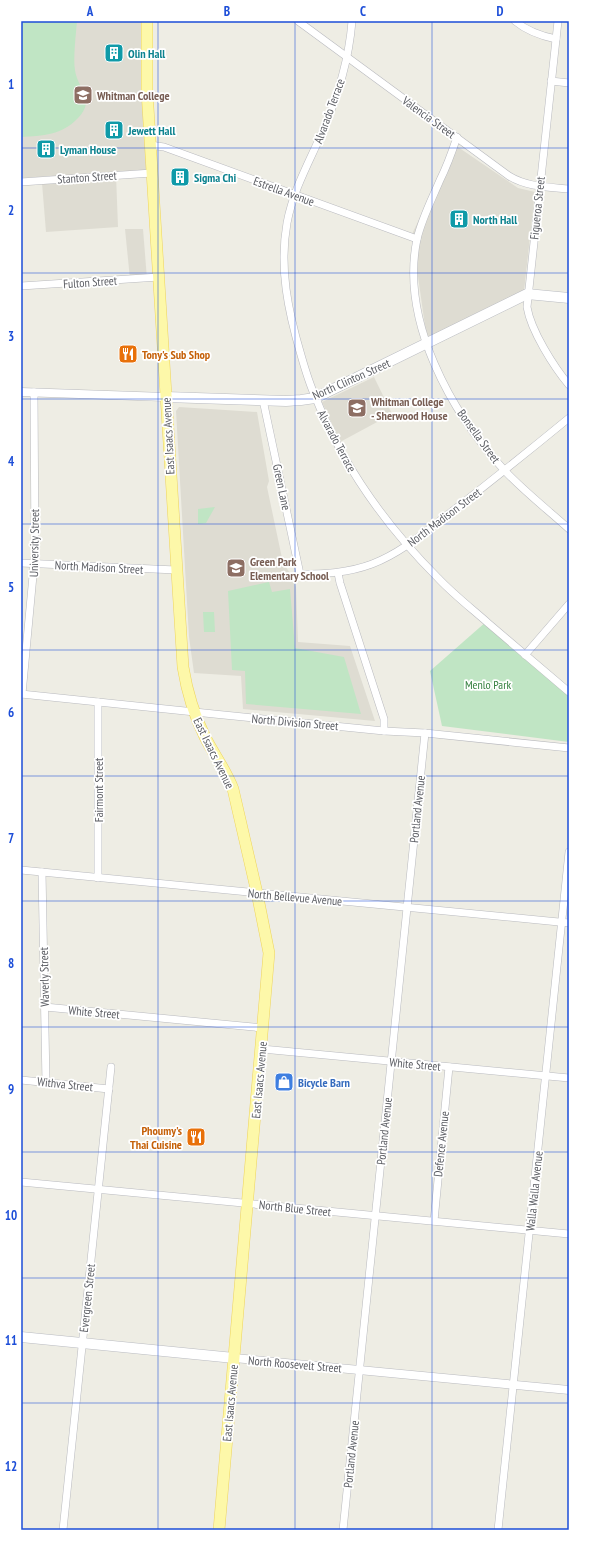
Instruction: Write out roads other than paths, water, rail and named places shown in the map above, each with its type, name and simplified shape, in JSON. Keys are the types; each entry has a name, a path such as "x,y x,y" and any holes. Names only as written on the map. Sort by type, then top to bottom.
{"main road":[{"name":"East Isaacs Avenue","path":"147,21 147,91 150,145 183,667 194,712 205,738 228,778 232,789 257,893 269,953 264,1028 219,1530"},
{"path":"527,294 569,298"},
{"name":"North Clinton Street","path":"166,397 263,400 300,400 315,398 527,294"},
{"name":"North Roosevelt Street","path":"21,1337 234,1358"}],"street":[{"name":"Valencia Street","path":"298,21 516,180 523,183 540,186 569,189"},
{"name":"Alvarado Terrace","path":"352,21 346,56 333,106 294,195 285,233 283,267 284,284 291,322 315,398 328,426 359,481 381,514 421,561 453,593 569,692"},
{"path":"515,21 528,30 556,39"},
{"name":"Figueroa Street","path":"558,21 527,294 528,315 533,327 553,362 569,385"},
{"path":"551,81 569,83"},
{"name":"Bonsella Street","path":"457,137 428,206 417,239 414,288 419,320 426,344 463,417 505,471 569,529"},
{"name":"Estrella Avenue","path":"150,145 164,147 417,239"},
{"name":"Stanton Street","path":"21,182 152,173"},
{"name":"Fulton Street","path":"21,286 158,278"},
{"name":"North Clinton Street","path":"21,392 166,397"},
{"name":"University Street","path":"22,694 35,564 34,392"},
{"name":"Green Lane","path":"263,400 300,574"},
{"name":"North Madison Street","path":"300,574 338,573 370,565 387,558 408,545 505,471 569,418"},
{"name":"North Madison Street","path":"21,563 176,570"},
{"path":"338,573 384,719 384,730"},
{"path":"525,655 569,604"},
{"name":"North Division Street","path":"22,694 384,730 425,732 569,748"},
{"name":"Fairmont Street","path":"98,702 98,878"},
{"name":"Portland Avenue","path":"343,1530 425,732"},
{"name":"Walla Walla Avenue","path":"498,1530 529,1230 565,923 569,852"},
{"name":"North Bellevue Avenue","path":"21,870 565,923"},
{"name":"Waverly Street","path":"42,872 46,1083"},
{"name":"White Street","path":"44,1007 264,1028"},
{"name":"White Street","path":"262,1049 569,1078"},
{"name":"Evergreen Street","path":"63,1530 111,1067"},
{"name":"Defence Avenue","path":"434,1221 449,1067"},
{"name":"Withva Street","path":"21,1080 109,1089"},
{"name":"North Blue Street","path":"21,1182 569,1234"},
{"name":"North Roosevelt Street","path":"234,1358 569,1390"}],"place":[{"name":"Olin Hall","path":"114,53"},
{"name":"Whitman College","path":"83,95"},
{"name":"Jewett Hall","path":"114,130"},
{"name":"Lyman House","path":"46,149"},
{"name":"Sigma Chi","path":"180,177"},
{"name":"North Hall","path":"459,219"},
{"name":"Tony's Sub Shop","path":"128,354"},
{"name":"Whitman College - Sherwood House","path":"357,408"},
{"name":"Green Park Elementary School","path":"236,568"},
{"name":"Bicycle Barn","path":"284,1082"},
{"name":"Phoumy's Thai Cuisine","path":"196,1137"}],"park label":[{"name":"Menlo Park","path":"488,684"}]}
